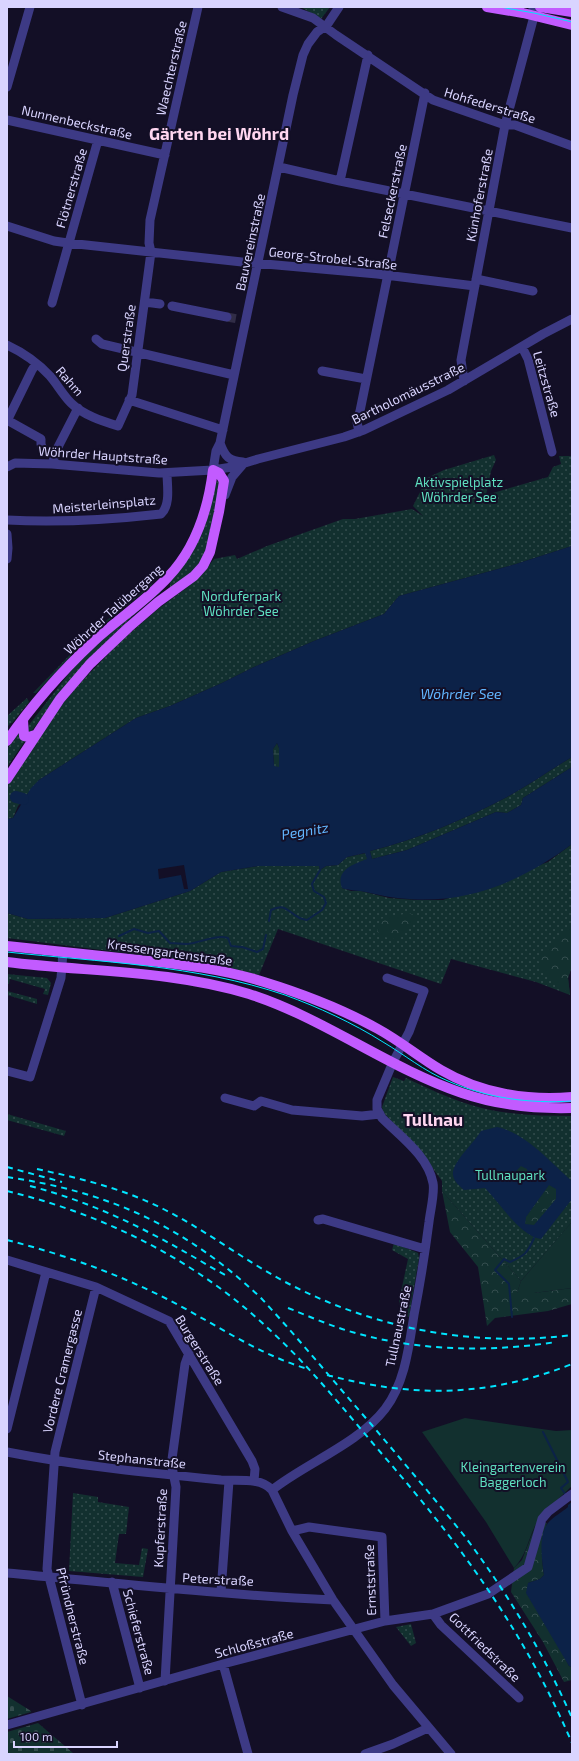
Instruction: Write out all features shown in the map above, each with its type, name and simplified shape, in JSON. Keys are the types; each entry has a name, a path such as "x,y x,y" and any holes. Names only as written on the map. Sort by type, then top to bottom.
{"main road":[{"path":"487,7 533,11 572,25"},
{"path":"540,7 572,12"},
{"name":"Wöhrder Talübergang","path":"9,738 85,649 164,582 179,564 197,533 208,501 213,470 219,473 223,480 219,512 210,552 203,566 194,576 158,602 129,627 90,664 60,699 9,774"},
{"path":"158,602 165,589 164,582"},
{"path":"23,720 24,736 29,737 35,735"},
{"name":"Kressengartenstraße","path":"10,946 185,965 245,976 342,1011 403,1044 444,1072 490,1090 528,1097 572,1097"},
{"name":"Kressengartenstraße","path":"7,962 186,980 248,994 304,1016 392,1062 441,1085 477,1098 520,1106 572,1108"}],"street":[{"path":"7,87 30,7"},
{"name":"Waechterstraße","path":"151,252 149,243 150,220 198,7"},
{"name":"Hohfederstraße","path":"282,7 308,15 440,103 505,125 515,125 572,146"},
{"name":"Bauvereinstraße","path":"213,470 234,375 242,320 259,263 293,95 304,55 314,35 325,27 339,7"},
{"name":"Künhoferstraße","path":"464,381 461,360 475,283 505,125 533,11"},
{"path":"340,181 368,55"},
{"name":"Felseckerstraße","path":"364,430 357,422 426,93"},
{"name":"Nunnenbeckstraße","path":"7,120 165,155"},
{"name":"Flötnerstraße","path":"68,243 98,140"},
{"path":"279,167 340,181 572,228"},
{"name":"Georg-Strobel-Straße","path":"7,226 54,241 68,243 387,276 475,283 533,291"},
{"path":"52,303 68,243"},
{"name":"Querstraße","path":"118,426 132,395 151,252"},
{"path":"144,302 160,304"},
{"path":"172,306 227,317"},
{"name":"Bartholomäusstraße","path":"213,470 232,467 245,462 344,438 364,430 464,381 572,319"},
{"path":"96,339 102,344 234,375"},
{"name":"Rahm","path":"7,345 36,364 50,376 71,403 78,408 118,426"},
{"name":"Leitzstraße","path":"522,347 528,358 552,452"},
{"path":"36,364 7,420 50,444"},
{"path":"322,371 366,379"},
{"path":"130,400 223,430"},
{"path":"52,464 58,447 78,408"},
{"path":"41,439 44,452"},
{"path":"220,443 228,459 233,462 245,462"},
{"path":"219,512 231,479 245,462"},
{"name":"Wöhrder Hauptstraße","path":"11,465 52,464 167,473 213,470"},
{"name":"Meisterleinsplatz","path":"7,520 76,522 161,514 166,509 167,503 167,473"},
{"path":"7,534 7,559"},
{"path":"7,1071 30,1077 58,986 62,968 63,952"},
{"path":"225,1098 254,1106 261,1101 292,1110 362,1116 380,1114 377,1108 377,1100 392,1062 413,1024 424,991 387,978"},
{"name":"Tullnaustraße","path":"272,1490 284,1480 354,1437 377,1418 385,1409 396,1387 407,1354 425,1249 434,1185 427,1165 380,1114"},
{"path":"318,1220 323,1219 425,1249"},
{"name":"Burgerstraße","path":"7,1260 96,1287 169,1321 252,1460 255,1469 254,1481"},
{"path":"7,1429 46,1272"},
{"name":"Vordere Cramergasse","path":"54,1461 61,1426 96,1287"},
{"name":"Kupferstraße","path":"165,1681 176,1488 172,1459 185,1364 189,1353"},
{"name":"Stephanstraße","path":"7,1452 54,1461 174,1476 228,1481 262,1482 272,1490"},
{"name":"Pfründnerstraße","path":"54,1461 47,1569 82,1705"},
{"path":"221,1592 228,1481"},
{"path":"272,1490 292,1530 333,1600 356,1630 393,1685 451,1754"},
{"name":"Schloßstraße","path":"7,1725 223,1664 356,1630 385,1621 433,1614 488,1594 528,1567 542,1519 548,1512 572,1494"},
{"name":"Ernststraße","path":"292,1530 309,1527 382,1537 385,1621"},
{"name":"Peterstraße","path":"7,1573 112,1582 170,1589 333,1600"},
{"name":"Schieferstraße","path":"112,1582 140,1688"},
{"name":"Gottfriedstraße","path":"433,1614 441,1625 519,1698"},
{"path":"223,1664 248,1754"},
{"path":"365,1754 393,1744 428,1728"}],"green space":[{"path":"301,7 330,7 321,19"},
{"path":"494,455 496,460 491,471 486,495 548,477 553,467 561,464 559,456 572,456 572,546 516,564 399,596 384,614 314,641 170,706 136,718 39,780 18,806 13,818 7,819 7,786 19,765 59,708 84,679 120,642 158,609 189,586 203,573 214,559 235,555 237,559 267,546 343,519 355,519 412,509 423,516 413,506 427,478 444,470"},
{"path":"221,481 209,543 197,569 170,588 170,582 214,482"},
{"path":"153,582 151,586 92,634 36,693 33,693 90,634"},
{"path":"161,590 160,593 124,624 91,658 30,733 25,730 81,658"},
{"path":"27,698 29,702 7,727 7,716"},
{"path":"18,733 25,741 7,767 7,749"},
{"path":"277,743 279,748 279,767 274,767 273,749"},
{"path":"572,757 572,767 523,798 521,805 507,813 496,812 407,850 372,859 370,851 423,835 474,813 515,792"},
{"path":"572,844 572,966 568,978 570,995 536,982 451,959 441,984 278,929 259,975 223,966 189,961 7,938 7,913 28,919 105,918 190,891 221,872 258,866 319,866 320,870 326,866 338,865 347,857 366,853 368,859 342,888 389,898 443,900 548,862"},
{"path":"409,913 417,916 399,940 380,936 377,931 380,919"},
{"path":"572,924 572,966 568,978 570,995 541,969 538,959"},
{"path":"7,974 47,978 51,983 48,995 43,994 45,989 10,979 9,984 7,984"},
{"path":"7,991 37,999 37,1004 7,995"},
{"name":"Tullnaupark","path":"393,1077 404,1081 406,1078 462,1102 496,1111 547,1116 572,1116 572,1222 521,1281 442,1191 442,1181 423,1155 383,1112 382,1107"},
{"path":"7,1114 66,1131 64,1136 7,1120"},
{"path":"521,1166 527,1169 527,1178 518,1179 514,1172"},
{"path":"550,1185 556,1188 556,1199 534,1225 525,1224 526,1217"},
{"path":"442,1191 521,1281 517,1293 534,1293 572,1288 572,1304 548,1311 495,1318 487,1326 478,1267 450,1232"},
{"path":"570,1224 572,1224 572,1288 534,1293 517,1293 521,1281"},
{"path":"394,1243 418,1253 419,1258 409,1317 400,1314 399,1301 408,1259 392,1250"},
{"name":"Kleingartenverein Baggerloch","path":"465,1418 556,1431 572,1430 572,1486 538,1520 524,1553 514,1568 486,1522 422,1432"},
{"path":"73,1493 98,1497 98,1502 129,1507 126,1534 119,1534 115,1563 139,1565 142,1548 148,1549 143,1577 69,1571"},
{"path":"547,1523 542,1549 544,1575 540,1579 528,1583 569,1666 572,1667 572,1680 564,1682 543,1642 511,1592 514,1568 522,1560 536,1524"},
{"path":"411,1624 416,1643 411,1646 396,1627"},
{"path":"7,1696 31,1711 31,1712 7,1719"},
{"path":"38,1723 74,1754 7,1754 7,1732"}],"water":[{"name":"Wöhrder See","path":"572,546 572,757 515,792 474,813 423,835 370,851 372,859 407,850 496,812 507,813 521,805 523,798 572,767 572,844 524,874 500,885 475,893 449,898 422,900 395,898 342,888 341,877 343,872 357,863 367,859 365,853 347,857 338,865 326,866 320,870 319,866 258,866 221,872 190,891 105,918 28,919 7,913 7,819 13,818 31,788 39,780 136,718 170,706 314,641 384,614 399,596 516,564","holes":["277,743 279,748 279,767 274,766 273,749"]},
{"path":"497,1127 518,1135 537,1149 572,1181 572,1199 541,1239 533,1237 518,1226 485,1188 464,1190 457,1184 453,1175 453,1170 459,1159 481,1131","holes":["521,1166 527,1169 527,1177 519,1179 515,1172","549,1185 556,1189 556,1199 534,1225 525,1224 526,1217"]},
{"path":"572,1502 572,1667 569,1666 526,1593 528,1583 540,1579 544,1575 542,1562 542,1541 545,1528 550,1521"}],"pier":[{"path":"184,865 188,889 184,889 181,875 159,879 158,869"}],"waterway":[{"path":"16,797 23,799"},
{"path":"269,921 271,910 280,907 286,909 299,918 307,920 322,910 326,903 324,897 314,891 312,884 320,870"},
{"path":"119,936 134,929 148,933 159,931 170,943 187,944 223,937 228,938 231,946 242,947 257,952 263,949 266,935"},
{"path":"512,1317 509,1284 495,1270 504,1259 510,1262 519,1258 529,1248 534,1238"},
{"path":"543,1432 568,1482 561,1488 566,1495"}],"tunnel":[{"path":"227,317 238,319"}],"tram line":[{"path":"500,7 572,22"},
{"path":"7,952 148,966 217,977 251,985 285,995 360,1028 431,1073 463,1087 493,1096 540,1102 572,1101"}],"railway":[{"path":"7,1167 62,1182"},
{"path":"37,1169 106,1186 155,1205 187,1222 277,1278 326,1301 360,1314 429,1332 464,1336 500,1339 572,1335"},
{"path":"7,1177 80,1192 113,1203 144,1216 175,1232 204,1251 233,1273 261,1298 371,1424 466,1538 511,1603 524,1625 550,1671 572,1718"},
{"path":"30,1186 76,1200 121,1219 169,1243 225,1275"},
{"path":"7,1191 80,1213 115,1227 149,1244 213,1283 287,1346 328,1391 411,1488 464,1556 512,1626 533,1663 572,1743"},
{"path":"7,1240 48,1251 128,1281 167,1299 253,1347 289,1363 308,1369"},
{"path":"288,1308 342,1329 395,1342 421,1346 475,1349 529,1346 556,1342"},
{"path":"327,1375 390,1388 451,1390 481,1388 511,1383 541,1375 572,1364"}],"district":[{"name":"Gärten bei Wöhrd","path":"219,134"},
{"name":"Tullnau","path":"433,1120"}],"park label":[{"name":"Aktivspielplatz Wöhrder See","path":"459,490"},
{"name":"Norduferpark Wöhrder See","path":"241,604"}],"water label":[{"name":"Pegnitz","path":"305,831"}]}
